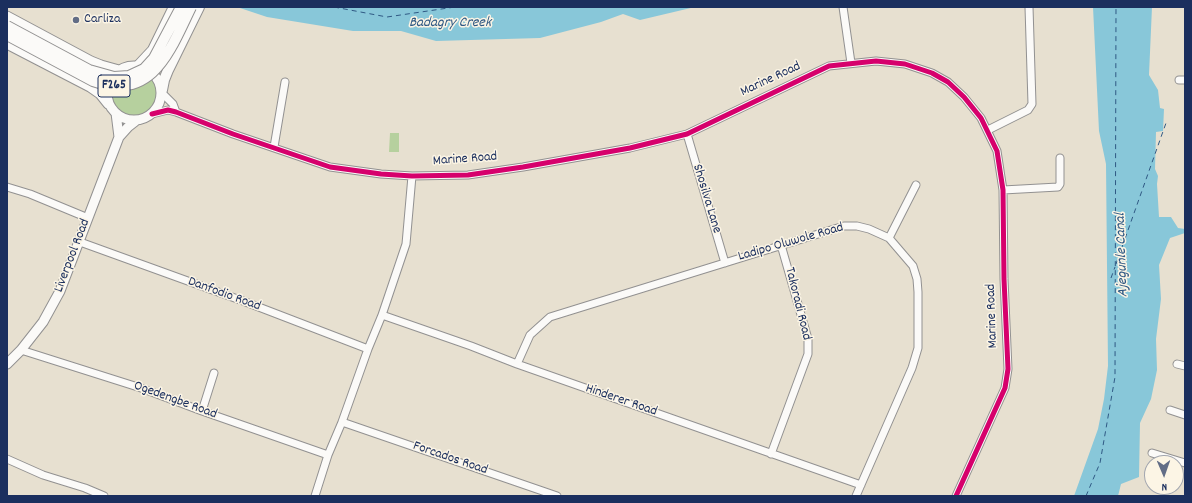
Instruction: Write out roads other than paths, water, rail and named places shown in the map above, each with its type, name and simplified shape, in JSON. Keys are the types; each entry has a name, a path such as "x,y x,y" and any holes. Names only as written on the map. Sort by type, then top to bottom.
{"highway":[{"path":"138,66 153,50 174,7"},
{"name":"F265","path":"7,26 89,70 114,78 129,76 144,69 154,58 181,7"},
{"path":"162,92 164,80 195,8"},
{"name":"F265","path":"7,36 92,81 108,85 124,86 148,77 161,64 195,8"}],"main road":[{"path":"7,16 101,66 119,70"},
{"path":"7,44 90,87 100,94 109,105 116,113 123,118 137,120 148,117 152,114 159,105 162,92 159,80 148,69 138,66 128,66 119,70 112,77 108,86 107,95 109,105"},
{"name":"Liverpool Road","path":"116,113 119,137"},
{"name":"Liverpool Road","path":"7,364 21,350 43,322 60,291 119,137 137,120"}],"street":[{"path":"843,7 843,17 848,35 850,63"},
{"path":"988,130 1028,110 1032,104 1029,7"},
{"name":"Marine Road","path":"176,112 330,167 381,174 412,176 468,175 630,148 687,134 829,66 876,61 891,62 905,64 932,73 948,82 964,97 974,108 988,130 998,151 1003,190 1004,279 1008,369 1005,388 956,496"},
{"path":"274,147 285,82"},
{"path":"162,92 173,104 176,112"},
{"path":"152,114 168,110 176,112"},
{"name":"Shosilva Lane","path":"687,134 725,263"},
{"path":"1003,190 1058,187 1060,184 1060,158"},
{"path":"315,496 328,455 382,315 406,244 412,176"},
{"path":"890,238 916,185"},
{"path":"7,187 30,194 88,218"},
{"name":"Ladipo Oluwole Road","path":"517,364 530,335 550,317 725,263 781,244 844,226 857,226 869,229 890,238 913,266 917,279 918,292 918,348 912,368 856,496"},
{"name":"Danfodio Road","path":"80,242 243,301 368,349"},
{"name":"Takoradi Road","path":"771,454 808,354 808,339 781,244"},
{"name":"Hinderer Road","path":"382,315 861,485"},
{"name":"Ogedengbe Road","path":"21,350 141,388 202,412 328,455"},
{"path":"1177,364 1185,366"},
{"path":"202,412 214,373"},
{"path":"1170,410 1185,415"},
{"name":"Forcados Road","path":"342,422 557,496"},
{"path":"1152,453 1185,463"},
{"path":"7,459 43,475 85,488 104,496"}],"water":[{"name":"Badagry Creek","path":"237,7 695,7 640,20 623,14 601,22 540,38 436,41 401,31 353,31 267,17"},
{"name":"Ajegunle Canal","path":"1093,7 1152,7 1149,75 1158,90 1160,108 1164,109 1163,131 1156,132 1155,169 1158,176 1159,217 1171,217 1178,228 1185,229 1185,233 1170,238 1159,265 1161,299 1156,339 1157,370 1151,399 1140,423 1139,477 1121,484 1118,496 1074,496 1098,429 1104,399 1108,366 1106,164 1099,131"}],"place":[{"name":"Carliza","path":"76,20"}]}
